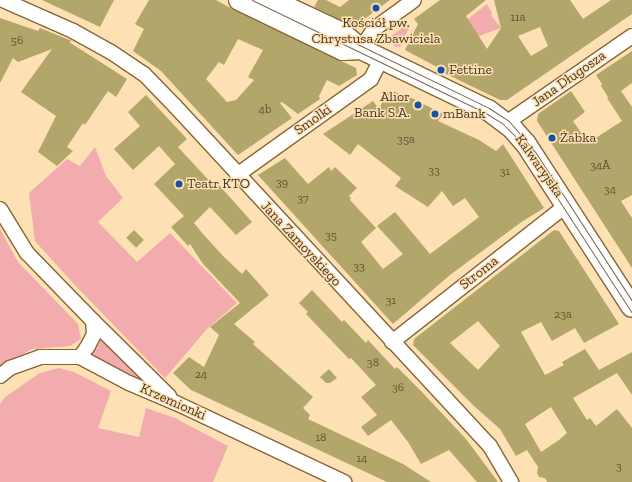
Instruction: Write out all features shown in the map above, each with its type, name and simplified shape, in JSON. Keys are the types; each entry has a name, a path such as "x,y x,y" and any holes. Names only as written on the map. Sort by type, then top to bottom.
{"street":[{"name":"Jana Zamoyskiego","path":"3,0 73,31 111,52 144,74 490,446 511,482"},
{"name":"Kalwaryjska","path":"239,0 343,50 361,49"},
{"name":"Kalwaryjska","path":"272,0 342,34 361,49 488,110 506,123 526,144 632,307"},
{"path":"361,49 374,29 414,0"},
{"name":"Jana Długosza","path":"506,123 632,36"},
{"name":"Smolki","path":"237,175 371,79 381,59"},
{"name":"Stroma","path":"392,342 567,206"},
{"path":"0,209 27,253 176,403"},
{"path":"80,357 94,334 93,321"},
{"name":"Krzemionki","path":"0,376 10,368 40,357 80,357 129,383 176,403 344,482"}],"shaded area":[{"path":"487,4 492,13 491,15 501,28 473,38 463,23"},
{"path":"407,25 409,28 400,47 394,46 393,44 396,43 395,38 392,39 391,36"},
{"path":"95,147 106,176 123,198 98,222 137,262 170,233 237,303 208,328 165,378 71,281 35,241 29,193 67,159 80,166"},
{"path":"0,229 18,262 78,324 81,339 70,346 32,349 0,368"},
{"path":"102,336 146,382 90,356 97,348"},
{"path":"59,368 74,372 111,391 98,428 139,437 146,408 175,418 228,446 213,482 0,482 0,404 5,397 40,373"}],"building":[{"path":"42,0 114,0 100,27"},
{"path":"149,0 216,0 356,68 357,75 339,86 327,80 319,96 320,99 298,114 282,102 280,103 292,118 238,155 161,71 133,51 144,29 135,24","holes":["238,39 263,50 248,77 254,80 236,100 227,102 206,79 219,62 224,65"]},
{"path":"318,0 326,0 340,7 349,0 390,0 355,26 352,26 314,7"},
{"path":"440,0 486,0 466,16 487,49 501,28 494,0 570,0 583,19 611,0 632,0 632,14 507,100 500,100 436,69 437,67 405,50 418,24 414,19","holes":["540,27 548,46 531,56 518,36"]},
{"path":"0,18 38,31 40,28 72,41 69,42 127,79 116,97 108,91 85,125 83,123 67,147 73,151 57,166 38,152 56,116 21,92 52,49 18,62 13,58 0,83"},
{"path":"632,51 632,83 621,91 632,107 632,195 621,201 632,218 632,268 537,121 538,114 571,91 585,112 573,121 588,143 622,121 607,98 608,97 601,86 602,84 596,75"},
{"path":"394,91 401,95 404,94 443,114 438,121 479,140 496,151 503,144 544,208 520,223 450,275 393,324 258,175 285,158 308,184 329,167 331,171 335,167 357,188 349,196 351,198 350,200 376,228 361,242 383,269 403,254 377,226 395,212 430,254 479,217 465,198 453,206 442,191 428,207 395,186 401,178 358,144 350,155 323,134 373,101 379,109 387,93"},
{"path":"146,95 187,139 178,147 216,188 219,185 252,222 236,235 210,207 194,223 224,257 242,274 246,269 269,295 234,324 255,342 253,344 313,397 303,408 310,415 308,419 403,464 431,482 387,482 191,390 173,373 189,357 204,367 219,335 210,327 240,303 203,264 190,244 188,246 171,227 184,216 154,184 175,164 159,146 133,170 114,149 140,126 128,112"},
{"path":"134,230 144,240 136,248 126,238"},
{"path":"554,230 559,231 619,324 584,343 575,328 552,341 541,322 521,332 545,375 564,365 562,362 585,349 599,370 632,352 632,395 617,373 573,398 587,420 590,418 596,426 617,409 632,428 632,482 547,482 545,478 539,477 537,473 538,467 527,450 516,456 500,429 474,406 413,345 414,339","holes":["478,321 500,346 478,370 450,343","551,407 567,433 541,452 525,424"]},
{"path":"312,290 342,322 344,320 366,343 368,340 395,369 397,367 421,391 466,439 498,482 477,482 449,450 421,464 408,442 391,420 368,436 361,427 377,415 361,397 376,385 306,314 308,312 299,303"},
{"path":"329,369 337,378 330,383 326,383 320,377"}],"tram line":[{"path":"252,0 484,112 503,124 517,138 530,156 632,313"},
{"path":"349,40 489,108 509,121 536,153 632,301"}],"place":[{"name":"Kościół pw. Chrystusa Zbawiciela","path":"376,8"},
{"name":"Fettine","path":"441,70"},
{"name":"Alior Bank S.A.","path":"418,105"},
{"name":"mBank","path":"435,114"},
{"name":"Żabka","path":"552,138"},
{"name":"Teatr KTO","path":"179,184"}]}
